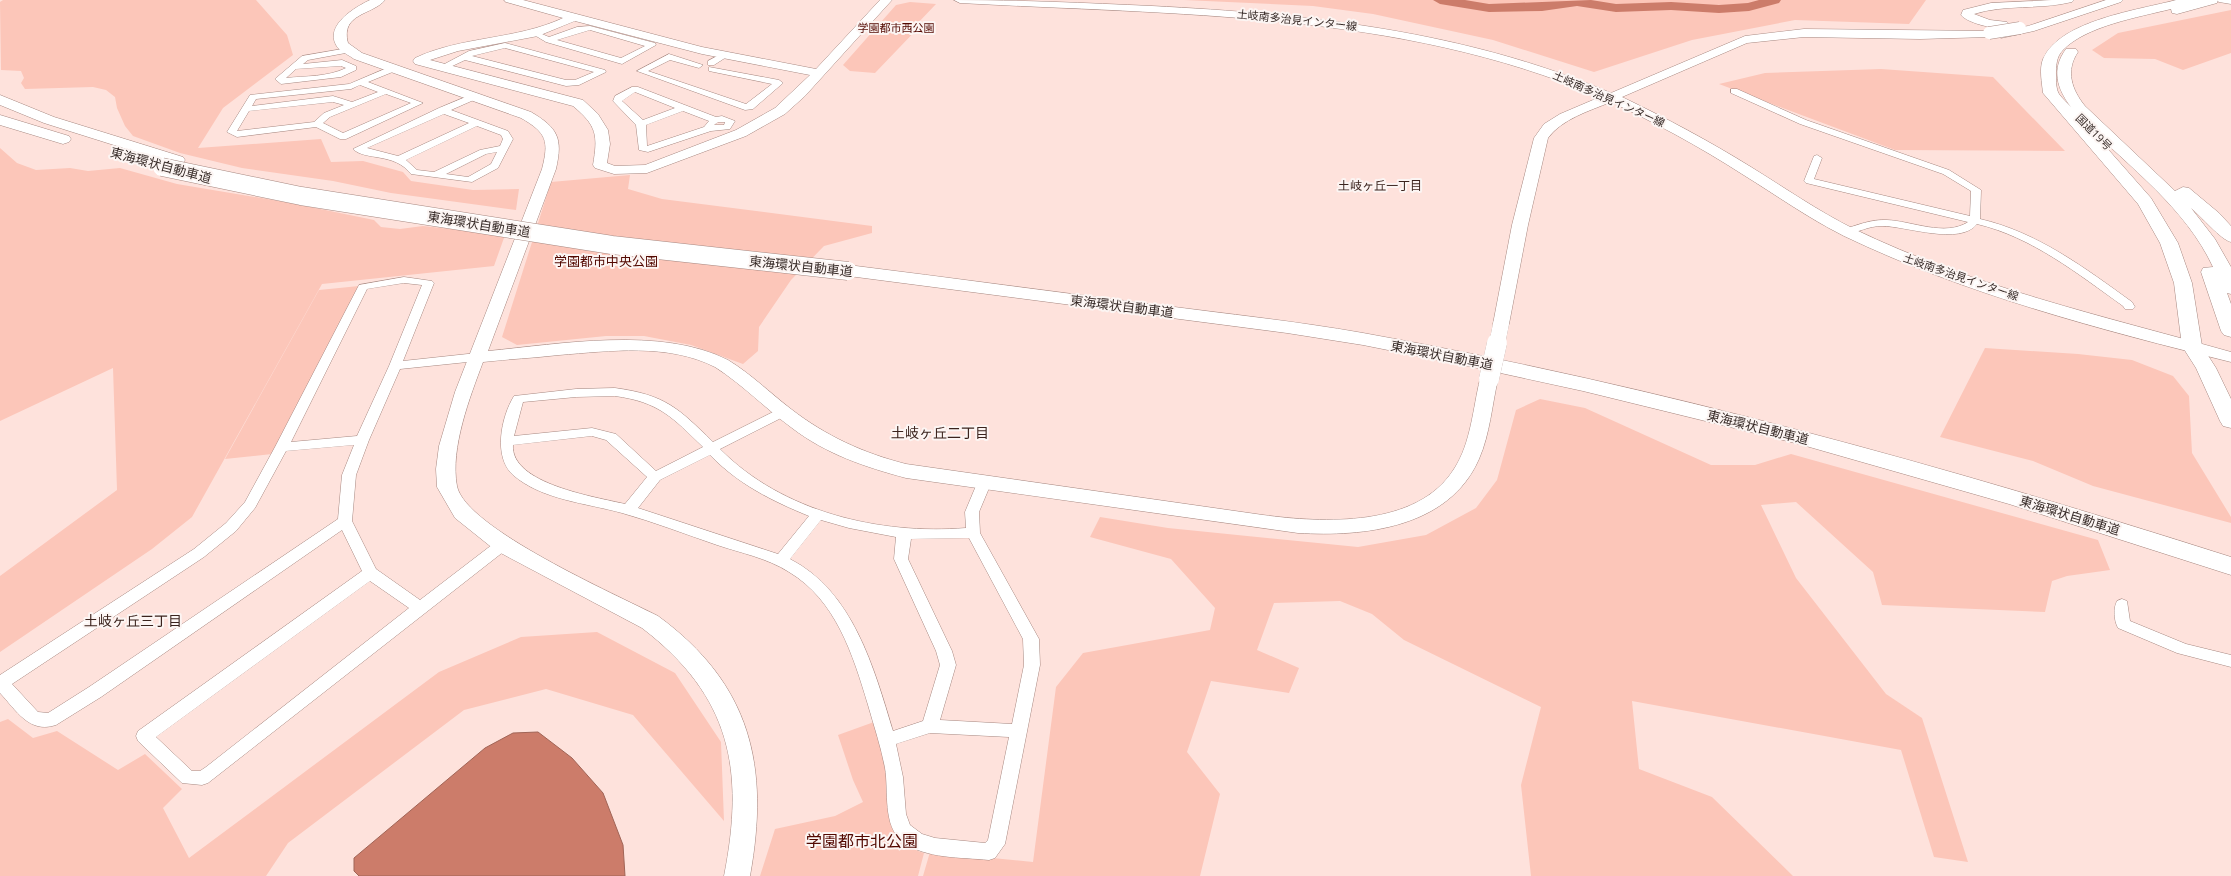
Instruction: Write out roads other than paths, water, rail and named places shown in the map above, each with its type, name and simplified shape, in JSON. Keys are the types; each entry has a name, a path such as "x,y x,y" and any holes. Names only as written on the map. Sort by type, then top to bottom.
{"highway":[{"path":"2191,0 2105,22 2067,40 2055,51 2050,59 2050,93 2145,202 2169,243 2183,283 2191,342 2206,368 2231,421"},
{"name":"国道19号","path":"2212,0 2107,29 2083,41 2072,51 2065,63 2064,75 2066,87 2081,110 2162,187 2197,224 2219,259 2231,288"},
{"name":"国道19号","path":"2049,79 2072,110 2157,194 2181,220 2204,256 2231,331"},
{"name":"東海環状自動車道","path":"0,100 49,120 169,163"},
{"name":"東海環状自動車道","path":"0,114 112,153 169,163 301,196 612,244 852,265 1177,299 1356,326 1540,361 1624,380 1826,430 2092,506 2231,550"},
{"path":"0,120 112,153"},
{"path":"2095,124 2131,150 2191,199 2231,237"},
{"name":"東海環状自動車道","path":"852,265 1299,329 1420,350 1555,377 1812,440 1943,476 2231,566"}],"street":[{"path":"379,0 354,14 340,29 340,40 348,50 358,56 392,69 526,115 538,122 550,133 554,150 546,177 477,357 456,418 447,456 447,487 458,508 480,529 502,546 650,622 668,634 698,662 712,681 733,724 739,745 746,798 745,823 737,876"},
{"path":"510,0 724,56 770,66 818,73"},
{"path":"574,17 554,27 460,46 438,52 419,61 578,103 593,114 601,125 604,147 600,165 614,170 647,169 742,133 780,111 818,73 886,0"},
{"name":"土岐南多治見インター線","path":"960,0 1257,16 1347,25 1425,38 1483,52 1616,96"},
{"name":"土岐南多治見インター線","path":"1031,0 1271,13 1359,22 1481,47 1556,70 1670,117 1707,137 1852,230 1988,281 2191,342"},
{"path":"1991,32 1966,20 1961,15 1962,10 1980,4 2037,3 2058,0"},
{"path":"2068,0 2045,4 1981,6 1967,12 1967,15 1976,20 2001,25 2023,21 2091,0"},
{"path":"395,366 624,344 656,345 711,358 742,376 783,412 823,442 845,454 870,463 906,471 1304,526 1332,528 1379,522 1424,506 1440,495 1455,482 1472,452 1501,324 1520,225 1541,138 1549,127 1565,117 1733,46 1734,44 1758,38 1804,34 1926,35 1991,32 2020,28 2105,0"},
{"path":"1733,46 1763,40 1817,36 1939,37 2008,34 2117,0"},
{"path":"2128,17 2132,13 2181,0"},
{"path":"2223,0 2231,1"},
{"path":"535,32 549,40 622,61 652,45 590,28 580,29 549,40"},
{"path":"441,68 465,57 504,45 602,72 576,83 566,83 465,57"},
{"path":"294,67 342,63 353,68 341,74 281,81 279,79 305,58 348,50"},
{"path":"711,66 779,83 750,107 746,108 641,71 669,57 699,65 711,66 724,56"},
{"path":"362,82 419,103 343,137 317,124 237,134 232,132 253,97 351,86 392,69"},
{"path":"713,124 683,107 635,90 618,98 617,101 641,124 642,148 648,149 713,124 728,120 730,123 727,127 742,133"},
{"path":"317,124 327,115 387,91"},
{"path":"1734,91 1803,122 1946,172 1976,190 1974,219 1972,224 1956,230 1928,230 1880,222 1852,230"},
{"path":"442,110 476,124 505,133 508,139 505,148 495,166 469,180 414,172 412,167 398,160 358,149 442,110 473,96"},
{"path":"246,109 333,99 352,105"},
{"path":"641,124 668,115 683,107"},
{"path":"398,160 476,124"},
{"path":"435,175 483,152 505,148"},
{"path":"1817,158 1809,181 1974,219 1994,225 2057,254 2128,304 2129,308"},
{"path":"345,521 95,692 50,720 34,719 1,683 200,553 231,527 250,504 282,447 362,287 384,282 420,280 428,283 395,366 362,440 349,475 345,521 370,573 420,608"},
{"path":"2191,342 2231,350"},
{"path":"2191,342 2231,357"},
{"path":"973,533 951,536 904,534 818,514 762,490 734,471 712,448 670,409 660,402 638,394 603,390 518,399 506,441 508,461 524,477 548,488 628,510 780,561 799,570 814,582 843,618 852,634 887,740 896,789 895,809 907,834 923,844 989,852 996,844 1032,665 1031,639 973,533 972,512 985,481"},
{"path":"628,510 655,477 783,412"},
{"path":"506,441 592,432 611,437 655,477"},
{"path":"282,447 362,440"},
{"path":"780,561 818,514"},
{"path":"904,534 901,559 944,651 948,665 930,726"},
{"path":"370,573 144,736 188,778 202,778 212,772 420,608 502,546"},
{"path":"2122,605 2123,624 2183,649 2231,661"},
{"path":"887,740 930,726 1019,731"}],"waterway":[{"path":"1440,0 1489,8 1542,7 1577,2 1616,8 1671,6 1719,9 1749,7 1774,0"}],"district":[{"name":"土岐ヶ丘一丁目","path":"1380,186"},
{"name":"土岐ヶ丘二丁目","path":"940,433"},
{"name":"土岐ヶ丘三丁目","path":"133,621"}],"park label":[{"name":"学園都市西公園","path":"896,28"},
{"name":"学園都市中央公園","path":"606,261"},
{"name":"学園都市北公園","path":"862,841"}]}
